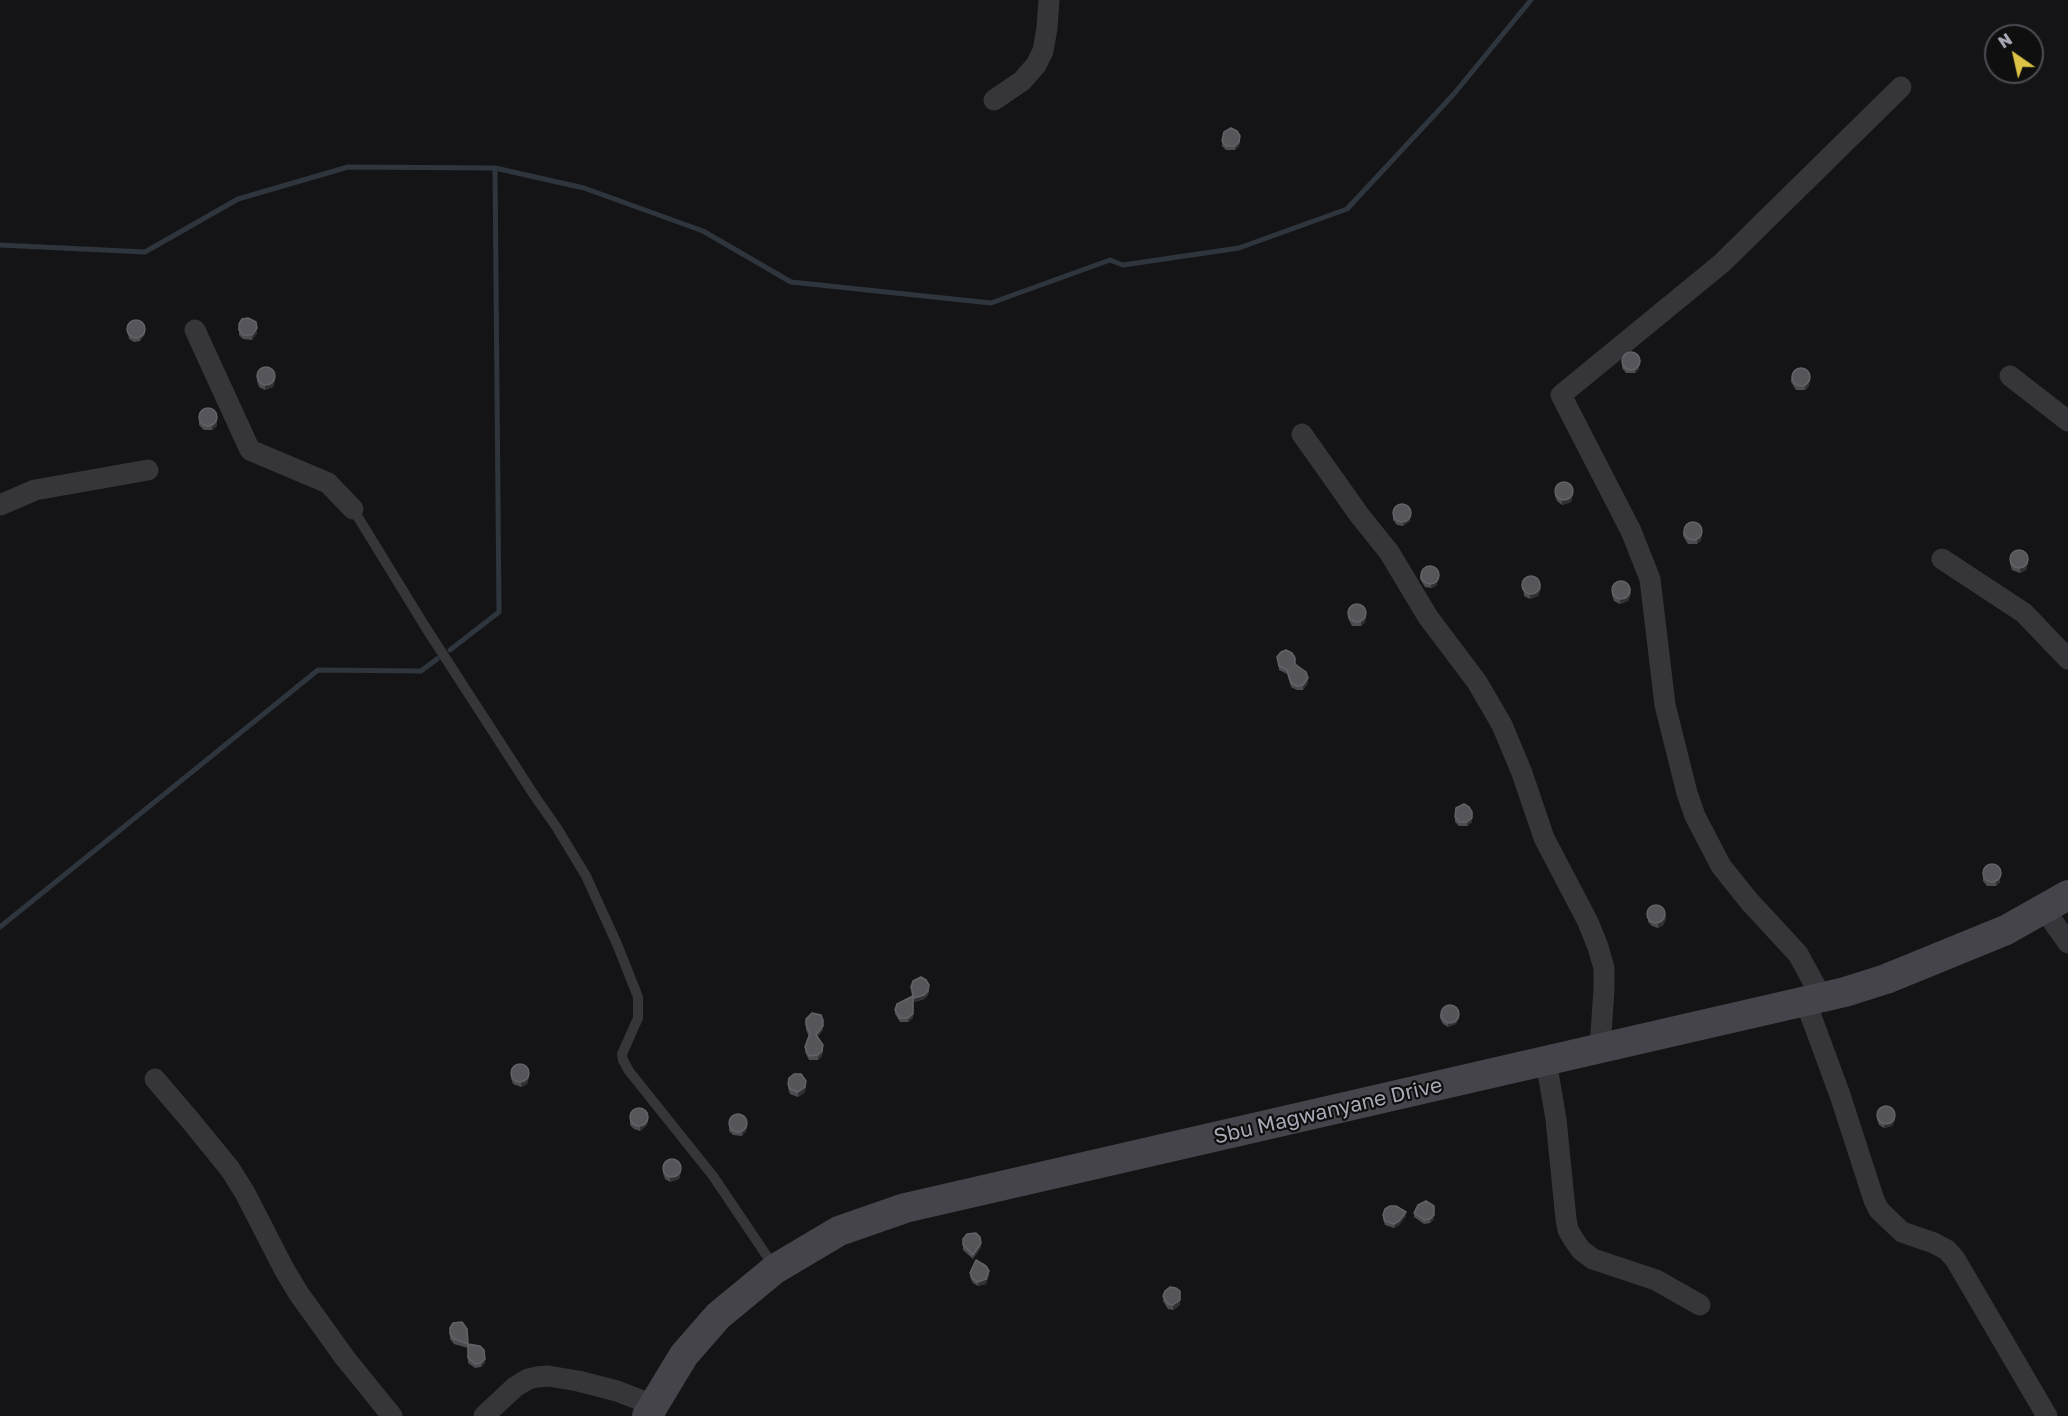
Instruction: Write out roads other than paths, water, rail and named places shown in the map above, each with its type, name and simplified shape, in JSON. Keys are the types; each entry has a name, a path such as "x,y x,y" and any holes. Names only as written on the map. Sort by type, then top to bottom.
{"main road":[{"name":"Sbu Magwanyane Drive","path":"650,1410 684,1355 718,1316 775,1269 839,1231 905,1208 1813,999 1886,979 1947,955 2006,930 2056,902"}],"street":[{"path":"994,100 1022,81 1036,65 1043,51 1048,0"},
{"path":"1901,87 1722,263 1561,395 1631,531 1650,579 1665,705 1695,816 1721,866 1749,901 1798,954 1874,1200 1879,1210 1902,1232 1934,1243 1947,1250 1955,1259 2047,1416"},
{"path":"195,330 250,450 328,483 353,509"},
{"path":"2010,375 2068,421"},
{"path":"1302,434 1389,552 1428,617 1477,682 1502,725 1522,773 1544,838 1588,922 1598,947 1604,968 1600,1048"},
{"path":"0,505 34,490 148,470"},
{"path":"1942,559 2024,613 2068,659"},
{"path":"2056,902 2068,943"},
{"path":"1546,1061 1556,1119 1566,1219 1574,1240 1581,1250 1593,1259 1656,1280 1701,1305"},
{"path":"154,1079 230,1169 299,1294 345,1358 392,1416"},
{"path":"484,1416 528,1379 548,1376 617,1391 650,1410"}],"lane":[{"path":"353,509 426,628 586,876 638,997 638,1018 622,1054 629,1071 713,1176 775,1269"}],"waterway":[{"path":"0,245 145,252 238,199 348,167 495,168 584,188 703,231 791,282 991,303 1110,260 1123,265 1239,248 1347,209 1453,95 1531,0"},
{"path":"450,650 499,612 495,168"},
{"path":"0,927 318,670 421,671 437,659"}]}
